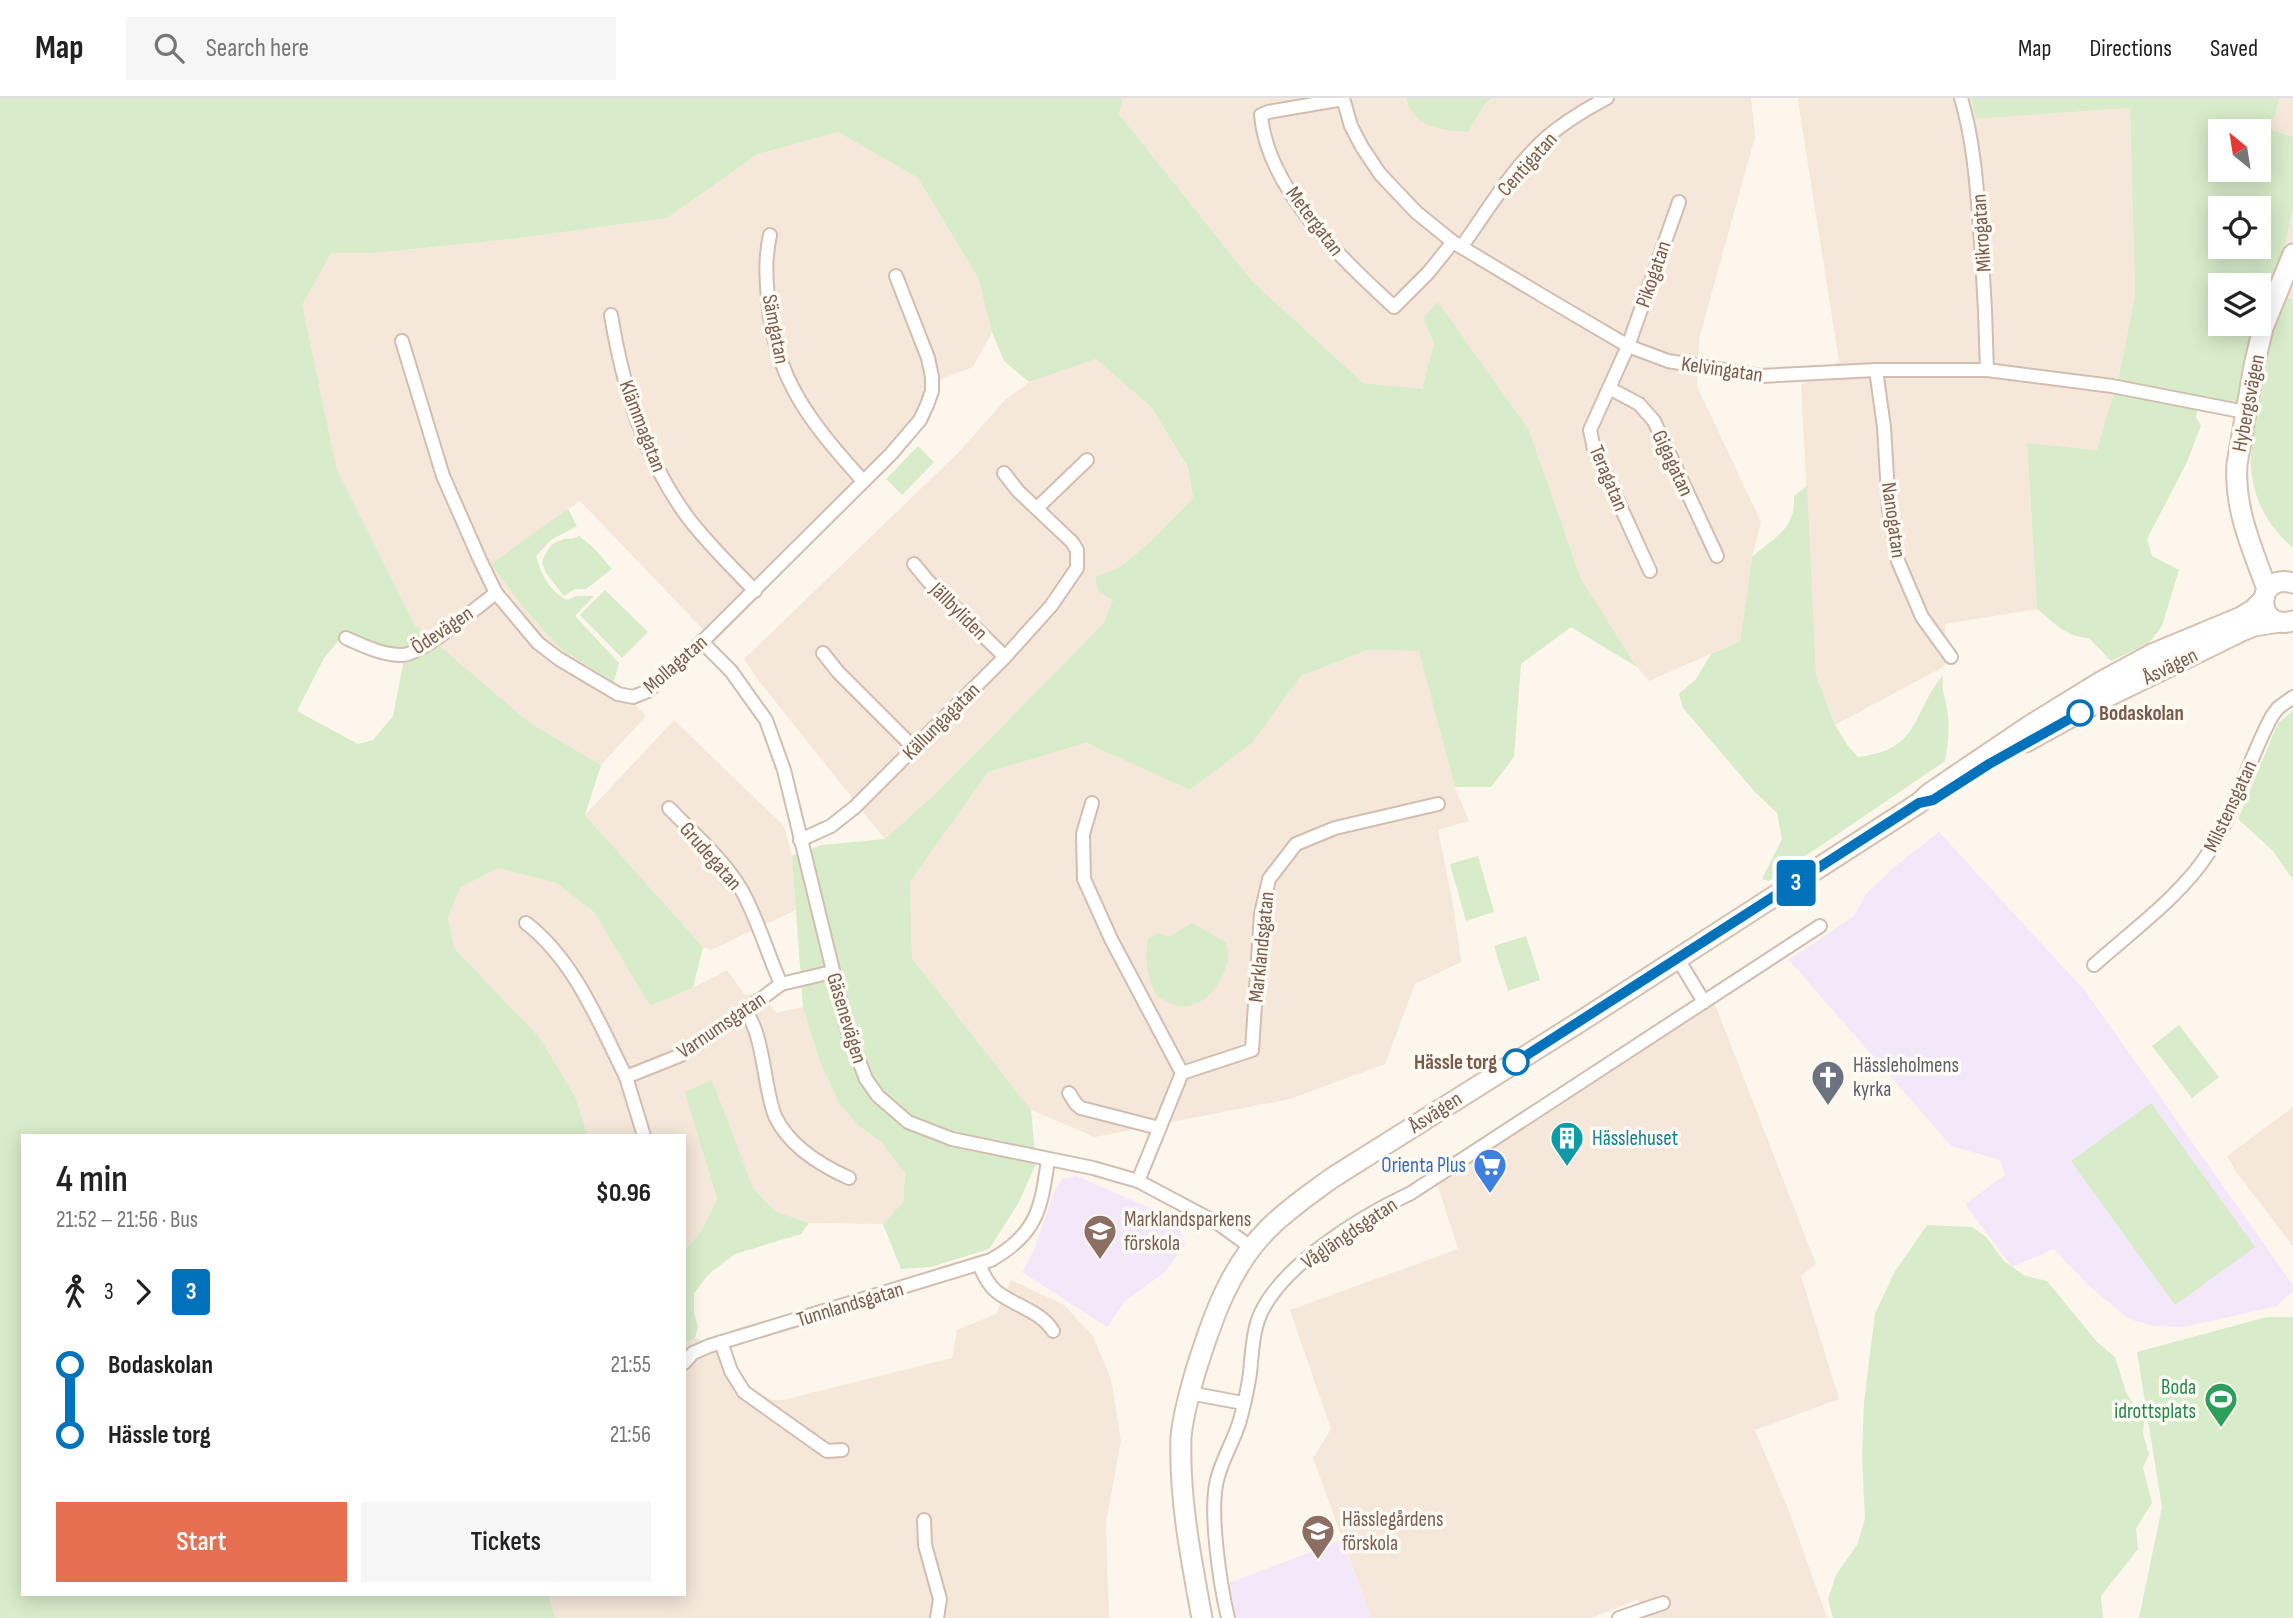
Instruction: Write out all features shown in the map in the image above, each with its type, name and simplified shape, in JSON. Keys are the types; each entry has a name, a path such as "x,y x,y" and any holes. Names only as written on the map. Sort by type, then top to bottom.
{"street":[{"name":"Centigatan","path":"1458,244 1520,166 1546,138 1584,110 1607,98"},
{"name":"Mikrogatan","path":"1961,98 1969,126 1977,183 1986,297 1987,370"},
{"name":"Kelvingatan","path":"1343,99 1351,126 1362,147 1380,174 1405,202 1458,244 1628,346 1668,361 1749,375 1876,370 1987,370 2112,386 2245,412"},
{"name":"Metergatan","path":"1343,99 1268,111 1261,116 1271,156 1311,222 1349,266 1394,307 1458,244"},
{"name":"Pikogatan","path":"1628,346 1679,202"},
{"name":"Sämgatan","path":"770,235 765,260 769,322 782,368 824,437 863,481"},
{"name":"Hybergsvägen","path":"2289,622 2270,617 2266,612 2256,554 2242,520 2236,490 2245,412 2263,328 2293,254"},
{"name":"Mollagatan","path":"402,341 443,476 496,593 538,643 559,659 618,694 633,696 648,691 702,642 891,454 920,420 932,391 932,377 928,358 896,276"},
{"name":"Klämmagatan","path":"611,315 618,358 633,407 659,473 709,543 755,591"},
{"name":"Teragatan","path":"1628,346 1590,430 1594,449 1650,571"},
{"name":"Nanogatan","path":"1876,370 1884,427 1889,510 1898,561 1922,617 1951,657"},
{"name":"Gigagatan","path":"1609,387 1639,404 1654,421 1717,556"},
{"path":"1004,473 1018,491 1037,508 1087,460"},
{"name":"Källungagatan","path":"800,840 819,833 842,818 1005,657 1067,585 1077,568 1077,550 1037,508"},
{"name":"Hybergsvägen","path":"2256,554 2271,570 2290,582"},
{"name":"Jällbyliden","path":"914,564 1005,657"},
{"name":"Åsvägen","path":"1202,1618 1189,1548 1182,1477 1181,1438 1189,1393 1216,1309 1230,1282 1252,1248 1281,1217 1332,1178 1919,803 2072,698 2152,654 2241,617 2254,609 2274,583 2290,582"},
{"name":"Ödevägen","path":"346,638 373,651 405,655 425,647 496,593"},
{"name":"Åsvägen","path":"1919,803 1933,800 1989,764 2109,696 2254,626 2289,622"},
{"name":"Gäsenevägen","path":"702,642 731,671 766,720 784,770 832,972 856,1055 866,1079 878,1096 908,1122 952,1139 1093,1168 1138,1181 1219,1224 1252,1248"},
{"path":"823,653 854,689 914,748"},
{"name":"Milstensgatan","path":"2094,965 2186,882 2200,864 2217,840 2272,716 2293,697"},
{"path":"1092,803 1083,834 1084,879 1182,1073 1138,1181"},
{"name":"Marklandsgatan","path":"1182,1073 1252,1050 1261,914 1269,879 1296,844 1335,828 1438,804"},
{"name":"Grudegatan","path":"669,808 739,886 752,911 781,984"},
{"path":"526,923 561,956 597,1018 626,1077 643,1134"},
{"name":"Våglängdsgatan","path":"1228,1618 1213,1504 1222,1462 1236,1433 1250,1375 1253,1338 1258,1320 1277,1285 1303,1262 1387,1205 1411,1194 1820,926"},
{"path":"1678,959 1704,1002"},
{"name":"Varnumsgatan","path":"626,1077 681,1055 781,984 832,972"},
{"path":"746,1011 751,1018 760,1048 775,1116 794,1143 827,1168 849,1178"},
{"path":"1069,1093 1081,1108 1159,1128"},
{"name":"Tunnlandsgatan","path":"686,1359 697,1351 721,1342 991,1260 1014,1246 1032,1224 1037,1213 1048,1160"},
{"path":"979,1264 986,1280 996,1292 1048,1322 1053,1331"},
{"path":"721,1342 731,1371 744,1392 827,1451 842,1450"},
{"path":"1189,1393 1243,1403"},
{"path":"923,1520 925,1545 940,1599 937,1618"},
{"path":"1619,1618 1663,1603"}],"shaded area":[{"path":"1123,98 1406,98 1407,104 1484,105 1493,98 1751,98 1755,137 1699,339 1697,386 1761,522 1752,557 1740,641 1649,681 1637,667 1581,579 1529,430 1423,318 1434,344 1422,390 1363,383 1252,281 1119,114"},
{"path":"1799,98 1971,98 1976,119 2130,108 2135,296 2119,375 2097,450 2027,443 2037,609 1945,624 1945,666 1835,725 1816,675 1801,385 1839,361"},
{"path":"2279,98 2293,98 2293,137 2272,130"},
{"path":"838,132 918,178 978,278 992,332 973,367 941,379 930,420 715,642 580,501 492,564 526,611 562,650 614,682 646,716 601,765 530,723 415,625 337,470 301,305 331,253 375,253 513,239 667,218 758,154"},
{"path":"2293,207 2293,301 2271,285 2286,241"},
{"path":"1096,359 1152,408 1188,469 1193,498 1149,543 1121,566 1095,577 1113,600 1103,624 935,794 885,839 744,659 959,452 1005,400 1029,382"},
{"path":"1368,650 1420,651 1455,787 1469,821 1438,830 1461,962 1415,984 1385,1064 1290,1099 1095,1137 1031,1110 912,958 910,882 988,772 1086,743 1190,790 1252,743 1301,676"},
{"path":"674,720 784,826 792,856 796,910 711,950 703,947 585,815"},
{"path":"1939,832 2086,992 2293,1285 2293,1291 2277,1306 2184,1327 2153,1326 2129,1319 2090,1287 2054,1249 2012,1267 1965,1204 2005,1175 2000,1160 1951,1146 1789,960 1854,916 1866,894 1893,868"},
{"path":"498,868 556,883 594,912 650,1006 727,970 745,995 761,992 776,1013 803,1007 819,1059 859,1126 882,1143 905,1173 903,1202 883,1224 809,1223 775,1211 753,1188 711,1081 686,1093 717,1200 708,1219 686,1249 686,1134 587,1134 575,1096 540,1038 454,948 448,917 460,888"},
{"path":"1715,1004 1816,1264 1801,1276 1839,1399 1755,1430 1789,1511 1827,1618 1645,1618 1637,1600 1591,1618 1371,1618 1313,1458 1331,1429 1290,1310 1458,1249 1437,1183"},
{"path":"2293,1107 2293,1246 2236,1172 2227,1156"},
{"name":"Marklandsparkens förskola","path":"1076,1176 1176,1219 1185,1245 1164,1273 1126,1300 1107,1327 1022,1272 1034,1250 1054,1192 1062,1179"},
{"path":"1011,1280 1064,1305 1093,1336 1111,1379 1121,1441 1106,1522 1109,1618 555,1618 549,1596 686,1596 686,1342 695,1338 730,1352 747,1384 772,1400 783,1400 952,1358 957,1330 996,1314"},
{"name":"Hässlegårdens förskola","path":"1342,1540 1371,1618 1236,1618 1229,1583"}],"green space":[{"path":"0,98 1123,98 1119,114 1252,281 1363,383 1422,389 1434,344 1423,318 1438,302 1529,430 1581,579 1637,667 1571,627 1521,664 1514,757 1491,787 1455,787 1419,651 1368,650 1301,676 1252,743 1190,790 1086,743 988,772 910,882 912,958 1031,1110 1036,1164 1018,1204 989,1249 931,1267 901,1269 883,1224 903,1202 905,1173 882,1143 859,1126 840,1104 819,1059 803,1007 792,856 822,845 885,839 935,794 1103,624 1113,600 1098,591 1095,577 1121,566 1149,543 1193,498 1188,468 1152,408 1096,359 1029,382 1004,361 992,332 978,278 918,178 838,132 758,154 667,218 513,239 375,253 331,253 302,305 337,470 415,625 530,723 601,765 585,815 703,947 693,988 650,1006 594,912 556,883 498,868 460,888 448,917 454,948 540,1038 575,1096 587,1134 21,1134 21,1596 549,1596 555,1618 0,1618","holes":["347,631 372,645 405,654 393,716 373,740 358,744 297,711 324,658"]},
{"path":"1406,98 1493,98 1484,105 1468,132 1430,126 1415,116"},
{"path":"1971,98 2279,98 2272,121 2208,119 2208,182 2272,182 2272,130 2293,137 2293,207 2286,241 2271,285 2293,301 2293,548 2267,518 2254,486 2251,450 2255,411 2200,398 2196,417 2201,426 2187,462 2147,539 2152,556 2179,570 2162,626 2149,643 2111,661 2089,638 2067,632 2037,609 2027,443 2097,450 2119,375 2135,296 2130,108 1976,119"},
{"path":"918,446 934,462 902,495 886,479"},
{"path":"1807,486 1816,675 1835,725 1858,757 1893,747 1912,728 1943,675 1948,742 1945,761 1769,881 1762,879 1782,839 1777,813 1754,791 1683,708 1679,694 1696,679 1711,654 1740,641 1752,557 1782,532 1794,508 1794,496"},
{"path":"568,509 577,526 551,540 536,556 540,569 555,592 567,600 576,596 594,596 575,616 619,663 614,682 562,650 526,611 491,564"},
{"path":"579,536 593,547 612,569 586,589 575,589 564,596 546,573 542,562 554,543"},
{"path":"605,590 648,632 622,658 580,615"},
{"path":"2293,711 2293,880 2273,851 2238,819 2278,723"},
{"path":"1478,856 1494,912 1466,921 1450,864"},
{"path":"1193,923 1226,943 1228,959 1222,977 1211,993 1196,1004 1178,1006 1157,996 1146,961 1148,939 1158,933 1168,937"},
{"path":"1526,936 1540,980 1508,991 1494,946"},
{"path":"2179,1025 2219,1077 2192,1098 2152,1046"},
{"path":"712,1080 753,1188 775,1211 809,1223 801,1234 735,1254 710,1273 694,1293 694,1314 698,1326 695,1338 686,1342 686,1249 703,1227 717,1199 685,1092"},
{"path":"2151,1103 2255,1247 2175,1305 2071,1161"},
{"path":"1927,1225 1972,1227 1986,1237 2004,1261 2025,1276 2047,1281 2097,1342 2115,1357 2126,1392 2144,1422 2143,1434 2149,1454 2143,1468 2152,1503 2136,1528 2138,1549 2101,1596 2103,1618 1833,1618 1828,1599 1836,1575 1857,1545 1865,1519 1862,1457 1864,1402 1875,1314 1894,1273"},
{"name":"Boda idrottsplats","path":"2267,1317 2293,1317 2293,1618 2139,1618 2162,1507 2137,1352"}],"bus line":[{"name":"3","path":"1516,1062 1919,803 1933,800 1989,764 2080,713"}],"place":[{"name":"Bodaskolan","path":"2080,713"},
{"name":"Hässle torg","path":"1516,1062"},
{"name":"Hässleholmens kyrka","path":"1828,1107"},
{"name":"Hässlehuset","path":"1567,1168"},
{"name":"Orienta Plus","path":"1490,1195"},
{"name":"Marklandsparkens förskola","path":"1100,1261"},
{"name":"Boda idrottsplats","path":"2221,1429"},
{"name":"Hässlegårdens förskola","path":"1318,1561"}]}
